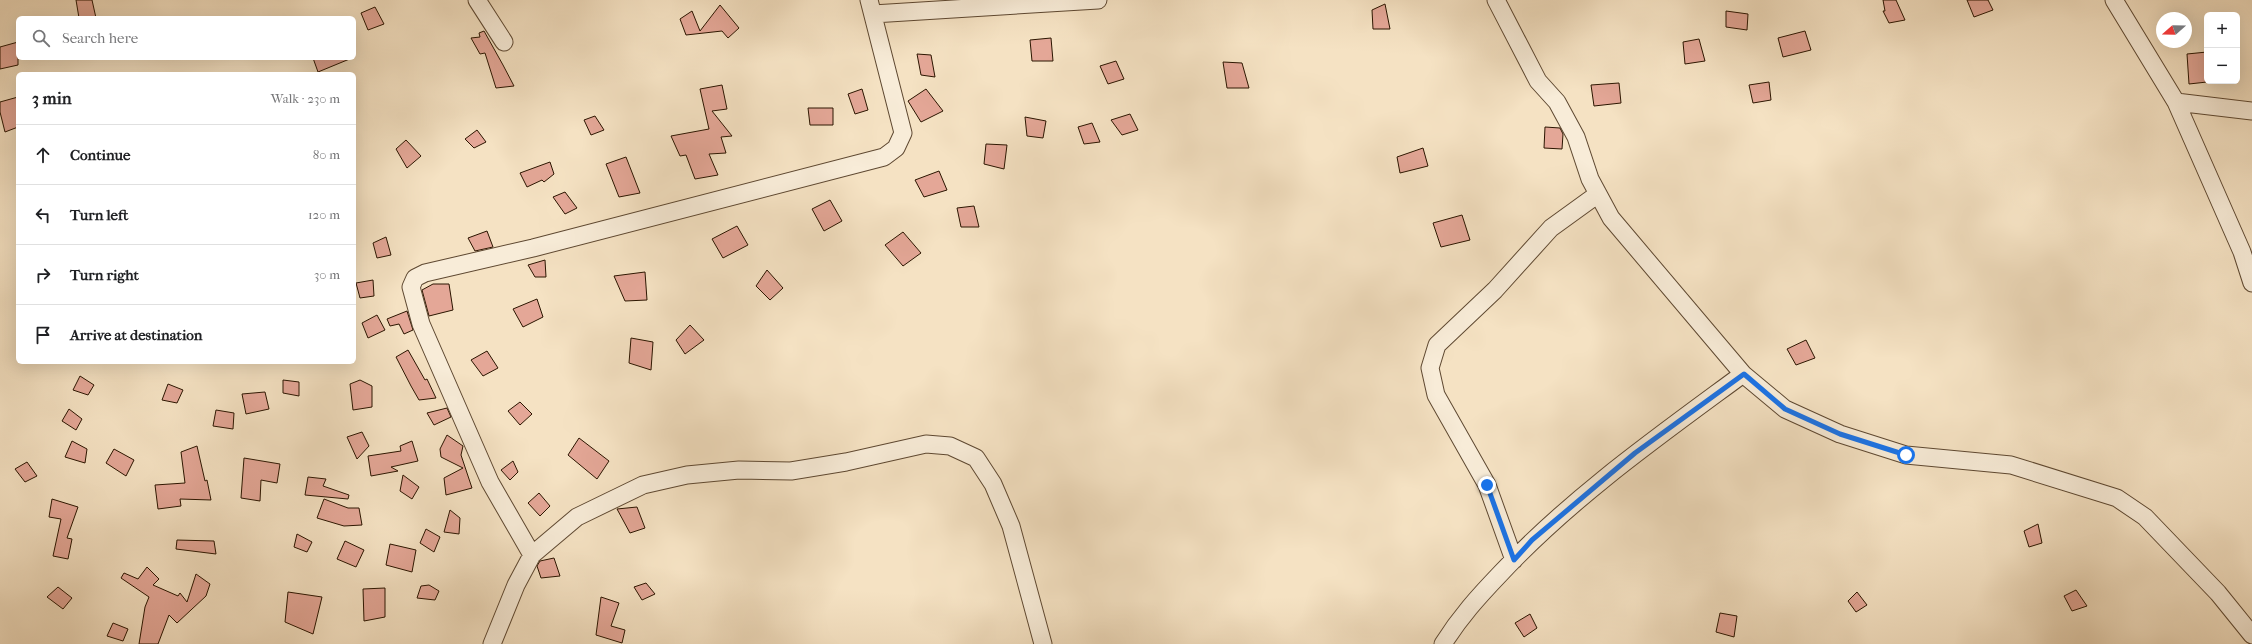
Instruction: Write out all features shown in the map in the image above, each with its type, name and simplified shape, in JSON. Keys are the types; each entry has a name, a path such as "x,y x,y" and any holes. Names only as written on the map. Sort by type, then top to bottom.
{"street":[{"path":"477,0 504,42"},
{"path":"532,555 490,482 421,324 411,288 415,278 425,273 533,248 884,157 896,148 903,133 871,7 1098,0"},
{"path":"1496,0 1538,81 1557,102 1576,137 1590,179 1610,218 1744,374 1785,409 1840,434 1906,455 2012,465 2118,498 2145,517 2218,593 2252,635"},
{"path":"2114,0 2176,102 2242,252 2252,283"},
{"path":"2176,102 2252,111"},
{"path":"1514,560 1487,485 1436,395 1430,368 1437,345 1495,290 1551,228 1598,194"},
{"path":"1443,644 1460,617 1532,540 1635,453 1744,374"},
{"path":"492,644 516,585 532,555 577,517 643,485 687,475 732,470 791,471 846,462 926,444 950,446 976,458 993,484 1011,526 1043,644"}],"building":[{"path":"76,0 92,0 96,16 79,16"},
{"path":"1883,0 1896,0 1905,20 1889,23 1883,11 1885,11"},
{"path":"1967,0 1988,0 1993,10 1974,17"},
{"path":"1385,4 1390,29 1373,29 1372,10"},
{"path":"720,5 739,28 728,38 722,31 686,35 680,19 692,11 700,31"},
{"path":"375,7 384,24 368,30 361,13"},
{"path":"1726,11 1748,14 1747,30 1726,27"},
{"path":"484,31 514,86 496,88 485,53 480,54 471,38 480,37 479,33"},
{"path":"1805,31 1811,50 1783,57 1778,38"},
{"path":"1051,38 1053,61 1032,61 1030,40"},
{"path":"1699,39 1705,61 1685,64 1683,42"},
{"path":"16,43 16,60 18,60 18,65 0,69 0,47"},
{"path":"2204,52 2204,82 2189,84 2187,54"},
{"path":"917,54 931,55 935,77 921,75"},
{"path":"314,60 347,60 318,72"},
{"path":"1116,61 1124,79 1108,84 1100,66"},
{"path":"1223,62 1242,63 1249,88 1227,88"},
{"path":"1769,82 1771,100 1753,103 1749,85"},
{"path":"1619,83 1621,103 1594,106 1591,85"},
{"path":"722,85 727,109 712,111 732,136 721,137 726,153 709,154 718,175 695,179 686,155 680,156 671,136 709,129 700,89"},
{"path":"862,89 868,110 855,114 848,94"},
{"path":"926,89 943,111 921,122 908,101"},
{"path":"16,98 16,128 5,132 0,112 0,102"},
{"path":"808,108 833,108 833,125 810,125"},
{"path":"1130,114 1138,130 1122,135 1111,120"},
{"path":"595,116 604,130 591,135 584,120"},
{"path":"1025,117 1046,121 1043,138 1027,136"},
{"path":"1092,123 1100,142 1084,144 1078,127"},
{"path":"1545,127 1560,128 1563,134 1562,149 1544,148"},
{"path":"477,130 486,142 474,148 465,139"},
{"path":"406,140 421,156 407,168 396,149"},
{"path":"986,144 1007,145 1004,169 984,164"},
{"path":"1423,148 1428,166 1400,173 1397,157"},
{"path":"626,157 640,193 619,197 606,164"},
{"path":"550,162 554,174 544,182 542,180 527,187 520,173"},
{"path":"939,171 947,190 924,197 915,180"},
{"path":"565,192 577,208 565,214 553,197"},
{"path":"830,200 842,221 824,231 812,209"},
{"path":"974,206 979,227 961,227 957,208"},
{"path":"1462,215 1470,240 1441,247 1433,223"},
{"path":"737,226 748,245 723,258 712,239"},
{"path":"487,231 493,247 475,251 468,238"},
{"path":"903,232 921,253 903,266 885,245"},
{"path":"386,237 391,255 377,258 373,243"},
{"path":"545,260 546,277 535,277 528,265"},
{"path":"767,270 783,288 770,300 756,286"},
{"path":"645,272 647,300 625,301 614,276"},
{"path":"373,280 374,296 360,298 356,283"},
{"path":"433,284 449,284 453,310 429,316 422,290"},
{"path":"537,299 543,317 523,327 513,309"},
{"path":"407,311 413,330 404,334 399,324 390,326 387,319"},
{"path":"377,315 385,330 368,338 362,323"},
{"path":"690,325 704,340 685,354 676,340"},
{"path":"631,338 653,342 651,370 629,363"},
{"path":"1806,340 1815,358 1796,365 1787,349"},
{"path":"408,350 425,380 427,379 436,398 419,400 396,357"},
{"path":"487,351 498,368 483,376 471,360"},
{"path":"80,376 94,385 88,395 73,390"},
{"path":"283,380 299,382 299,396 283,393"},
{"path":"360,380 372,386 372,407 353,410 350,384"},
{"path":"168,384 183,390 177,403 162,400"},
{"path":"265,392 269,409 246,414 242,394"},
{"path":"520,402 532,414 520,425 508,411"},
{"path":"447,408 451,417 434,425 427,413"},
{"path":"69,409 82,419 76,430 62,421"},
{"path":"216,410 234,413 233,429 213,426"},
{"path":"362,432 369,446 357,459 347,437"},
{"path":"447,435 463,446 461,455 472,488 446,495 444,478 463,468 441,457 440,449"},
{"path":"579,438 609,461 597,479 568,455"},
{"path":"72,441 87,449 85,463 65,457"},
{"path":"412,441 418,461 391,467 398,471 371,476 368,456 401,451 400,446"},
{"path":"197,446 211,500 180,499 181,506 158,509 155,485 185,483 181,452"},
{"path":"114,449 134,460 126,476 106,463"},
{"path":"244,458 280,464 277,483 261,480 260,501 241,498"},
{"path":"513,461 518,472 510,480 501,470"},
{"path":"27,462 37,476 25,482 15,469"},
{"path":"403,475 419,487 412,499 400,491"},
{"path":"308,477 326,479 323,486 349,495 348,499 305,495"},
{"path":"539,493 550,506 540,516 528,503"},
{"path":"52,499 78,507 67,538 72,539 68,559 53,556 61,519 49,517"},
{"path":"324,499 348,508 359,508 362,525 344,526 317,518"},
{"path":"637,507 645,528 630,533 617,509"},
{"path":"450,510 460,518 459,534 444,532"},
{"path":"2038,524 2042,543 2029,547 2024,531"},
{"path":"426,529 440,537 434,552 420,543"},
{"path":"297,534 312,542 307,552 294,547"},
{"path":"177,540 214,541 216,554 176,549"},
{"path":"345,541 364,550 356,567 337,559"},
{"path":"390,544 416,550 412,572 386,565"},
{"path":"554,558 560,576 541,578 537,566 540,561"},
{"path":"147,567 159,579 153,585 178,596 180,593 187,602 196,574 210,584 206,596 177,623 169,615 158,644 139,644 145,607 149,597 121,578 124,573 138,579"},
{"path":"646,583 655,594 642,600 634,587"},
{"path":"429,585 439,591 435,600 417,598 421,586"},
{"path":"58,587 72,598 63,609 47,597"},
{"path":"385,588 385,617 364,621 363,589"},
{"path":"2076,590 2087,606 2072,611 2064,596"},
{"path":"288,592 322,597 313,634 285,622"},
{"path":"1857,592 1867,605 1856,612 1848,601"},
{"path":"601,597 619,603 611,626 625,630 622,643 596,635"},
{"path":"1720,613 1737,616 1734,637 1716,632"},
{"path":"1530,614 1537,628 1524,637 1515,623"},
{"path":"113,623 128,629 123,641 107,636"}],"route":[{"path":"1487,485 1514,560 1532,540 1635,453 1744,374 1785,409 1840,434 1906,455"}]}
